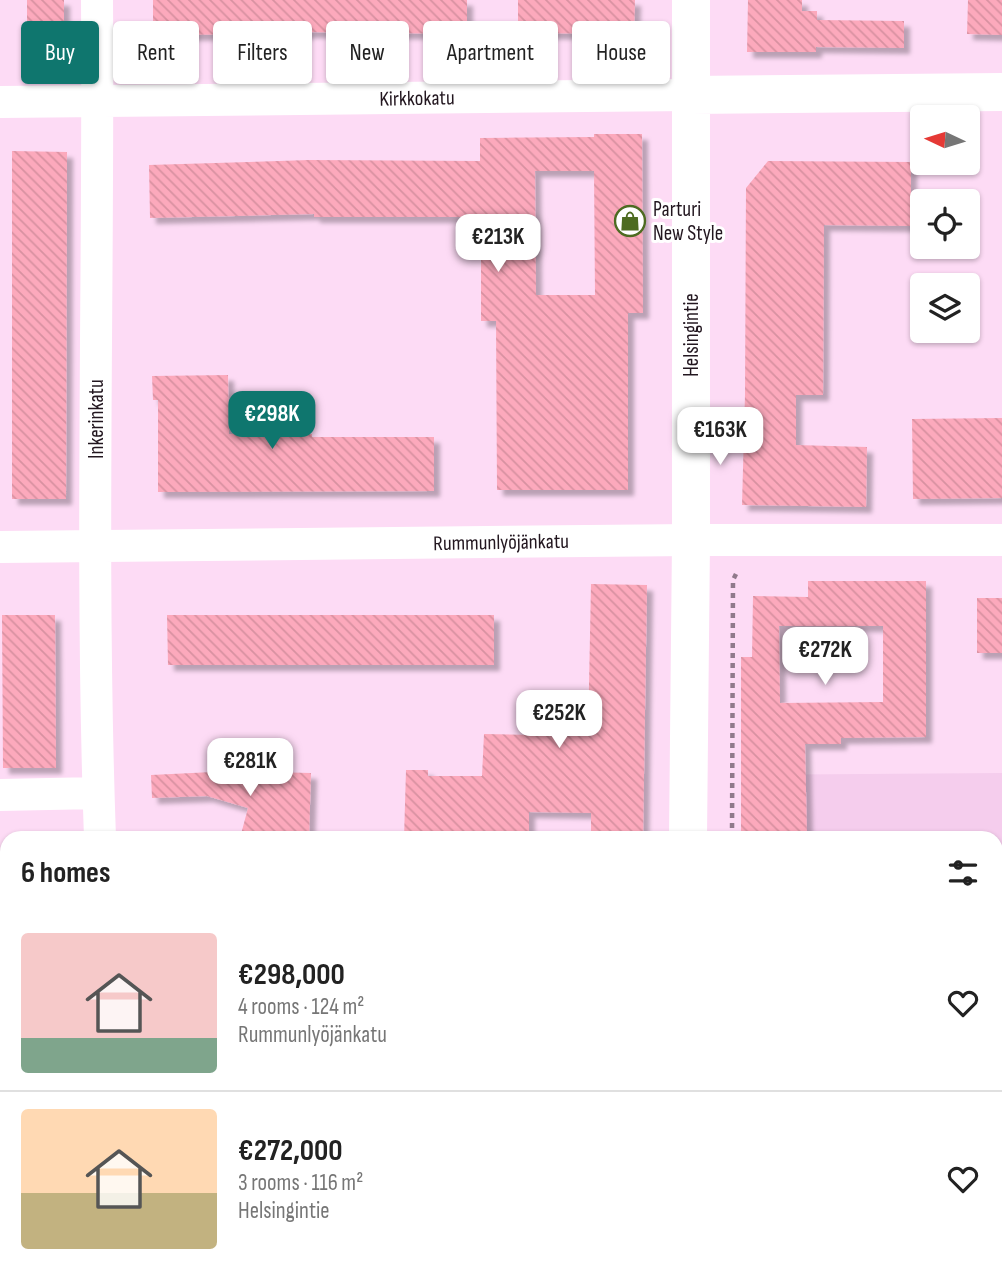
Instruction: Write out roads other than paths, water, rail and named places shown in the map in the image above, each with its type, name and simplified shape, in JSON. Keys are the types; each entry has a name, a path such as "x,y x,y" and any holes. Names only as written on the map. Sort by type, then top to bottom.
{"main road":[{"name":"Helsingintie","path":"688,831 691,0"},
{"name":"Kirkkokatu","path":"691,95 1002,92"}],"street":[{"name":"Inkerinkatu","path":"97,0 94,546 100,831"},
{"name":"Kirkkokatu","path":"0,103 691,95"},
{"name":"Rummunlyöjänkatu","path":"0,547 691,540 1002,540"},
{"path":"0,795 98,793"}],"place":[{"name":"Parturi New Style","path":"630,221"}]}
